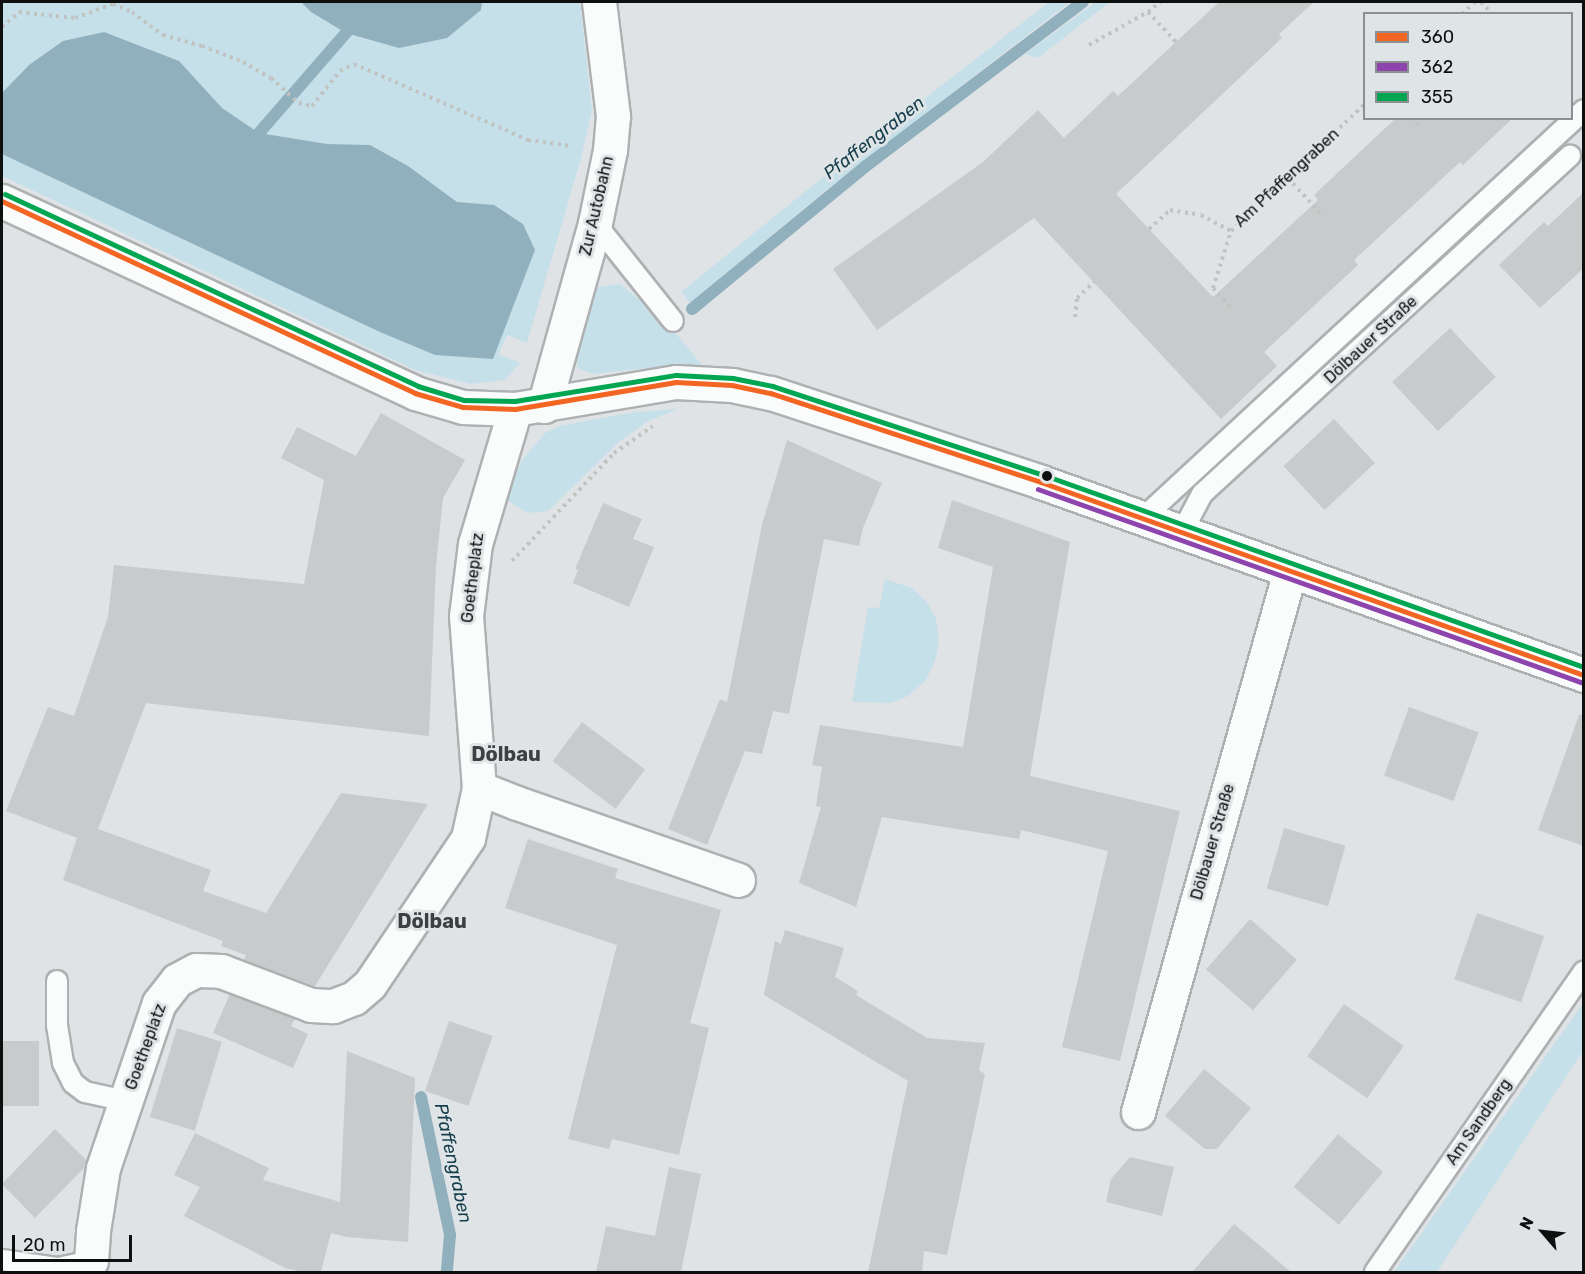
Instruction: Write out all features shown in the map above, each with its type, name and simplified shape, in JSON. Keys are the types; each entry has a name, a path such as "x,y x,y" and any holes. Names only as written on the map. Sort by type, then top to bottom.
{"street":[{"name":"Zur Autobahn","path":"529,408 595,223 610,150 613,116 599,2"},
{"path":"2,201 414,393 463,407 529,408 676,382 732,385 771,393 1143,518 1584,675"},
{"name":"Goetheplatz","path":"92,1267 93,1231 103,1168 159,1003 177,980 196,970 221,971 311,1005 333,1006 354,998 370,984 468,838 479,788 466,616 474,544 529,408"},
{"name":"Dölbauer Straße","path":"1138,1112 1290,571"},
{"path":"479,788 738,880"}],"lane":[{"path":"1143,518 1584,110"},
{"name":"Dölbauer Straße","path":"1182,532 1202,494 1570,156"},
{"path":"595,223 673,321"},
{"name":"Am Sandberg","path":"1375,1272 1584,971"},
{"path":"57,981 57,1025 63,1064 73,1083 85,1092 126,1101"},
{"name":"Goetheplatz","path":"2,1260 58,1268 92,1267"}],"path":[{"path":"1089,45 1148,12 1160,2"},
{"path":"2,27 19,12 75,18 113,4 132,12 163,35 202,46 243,62 271,78 299,103 312,106 340,71 354,64 528,140 610,150"},
{"path":"1148,12 1176,42"},
{"name":"Am Pfaffengraben","path":"1149,229 1170,210 1201,215 1231,231 1363,107"},
{"path":"1414,120 1418,125"},
{"path":"1288,177 1323,215"},
{"path":"1230,307 1213,288 1231,231"},
{"path":"1075,317 1077,298 1094,282"},
{"path":"504,570 614,453 657,424"}],"shaded area":[{"path":"2,2 580,2 592,111 580,162 527,343 507,335 499,354 520,363 505,380 471,384 415,370 2,176"},
{"path":"301,2 482,2 481,10 447,38 399,48 346,33 311,12"},
{"path":"1049,2 1070,2 830,187 690,303 681,292 807,190"},
{"path":"1096,2 1110,2 1038,58 1025,54"},
{"path":"104,32 179,61 222,108 259,133 327,144 370,145 408,166 457,202 494,205 523,224 535,250 493,359 435,355 380,332 2,154 2,93 29,65 63,41"},
{"path":"620,284 641,301 663,329 672,329 703,366 657,367 593,374 579,369 573,353 588,302 598,287"},
{"path":"678,409 648,421 620,441 548,511 527,513 504,498 522,460 545,433 559,426 635,412"},
{"path":"885,579 912,588 927,602 936,619 939,641 935,661 926,680 908,696 891,703 852,702 868,607 879,608"},
{"path":"1583,1003 1583,1051 1437,1272 1394,1272"}],"building":[{"path":"1219,2 1314,2 1279,34 1282,38 1116,194 1213,297 1318,200 1314,195 1394,120 1511,120 1463,165 1460,162 1354,260 1358,265 1264,352 1277,366 1221,419 1034,218 877,330 833,269 983,162 1038,110 1064,138 1113,91 1118,96"},
{"path":"1584,192 1584,268 1540,308 1499,265 1544,222 1548,226"},
{"path":"1450,328 1496,377 1438,431 1392,382"},
{"path":"381,413 465,460 443,498 436,566 429,736 146,703 98,829 211,870 203,891 266,913 341,793 428,804 315,986 244,960 246,955 221,946 223,941 63,880 77,838 6,811 48,707 74,716 108,617 114,565 304,584 324,480 281,458 297,427 356,456"},
{"path":"1334,419 1375,463 1324,510 1284,466"},
{"path":"787,440 882,483 863,528 859,546 824,539 789,714 773,711 762,754 745,751 707,845 668,829 720,699 727,702 762,525"},
{"path":"952,500 1070,542 1030,776 1180,811 1120,1061 1062,1047 1108,851 1021,830 1019,839 882,817 856,907 799,883 821,807 816,806 822,767 812,765 820,725 963,747 993,567 938,548"},
{"path":"603,503 642,519 633,539 654,547 629,607 573,583 578,570 575,569"},
{"path":"1409,707 1479,732 1454,801 1384,776"},
{"path":"1579,715 1584,715 1584,846 1538,830"},
{"path":"582,722 645,770 616,809 553,761"},
{"path":"1284,828 1346,846 1328,906 1267,889"},
{"path":"528,839 618,869 615,878 721,910 690,1023 709,1028 679,1155 612,1139 609,1149 568,1139 617,945 505,908"},
{"path":"1477,913 1544,936 1521,1002 1454,979"},
{"path":"1250,919 1297,960 1253,1010 1206,970"},
{"path":"785,930 844,948 835,977 858,991 856,995 927,1038 985,1043 979,1070 985,1074 947,1255 924,1251 922,1272 868,1272 908,1081 764,995 775,941 781,944"},
{"path":"230,994 295,1019 291,1026 308,1034 293,1068 213,1033"},
{"path":"1344,1004 1404,1046 1367,1098 1307,1056"},
{"path":"449,1021 492,1036 468,1106 425,1091"},
{"path":"177,1028 222,1042 195,1131 150,1117"},
{"path":"2,1041 39,1041 39,1106 2,1106"},
{"path":"347,1051 415,1078 408,1242 346,1237 331,1233 321,1272 303,1272 285,1268 184,1216 200,1187 174,1175 195,1133 269,1168 263,1180 340,1202"},
{"path":"1204,1069 1251,1108 1217,1149 1205,1149 1165,1116"},
{"path":"55,1129 86,1160 84,1168 35,1218 2,1184"},
{"path":"1338,1134 1383,1172 1339,1225 1294,1187"},
{"path":"1130,1157 1174,1167 1162,1216 1106,1202 1111,1179"},
{"path":"669,1167 701,1174 681,1272 596,1272 606,1226 655,1236"},
{"path":"1234,1224 1291,1272 1192,1272"}],"waterway":[{"name":"Pfaffengraben","path":"692,309 866,166 1083,2"},
{"path":"259,133 346,33"},
{"name":"Pfaffengraben","path":"421,1097 450,1235 447,1272"}],"transit line":[{"name":"355","path":"5,194 418,386 464,400 515,401 676,375 733,378 773,386 1044,475 1584,667"},
{"name":"360","path":"2,201 415,393 463,407 515,409 676,382 732,385 771,393 1041,482 1584,675"},
{"name":"362","path":"1038,489 1581,682"}],"district":[{"name":"Dölbau","path":"506,754"},
{"name":"Dölbau","path":"432,921"}]}
